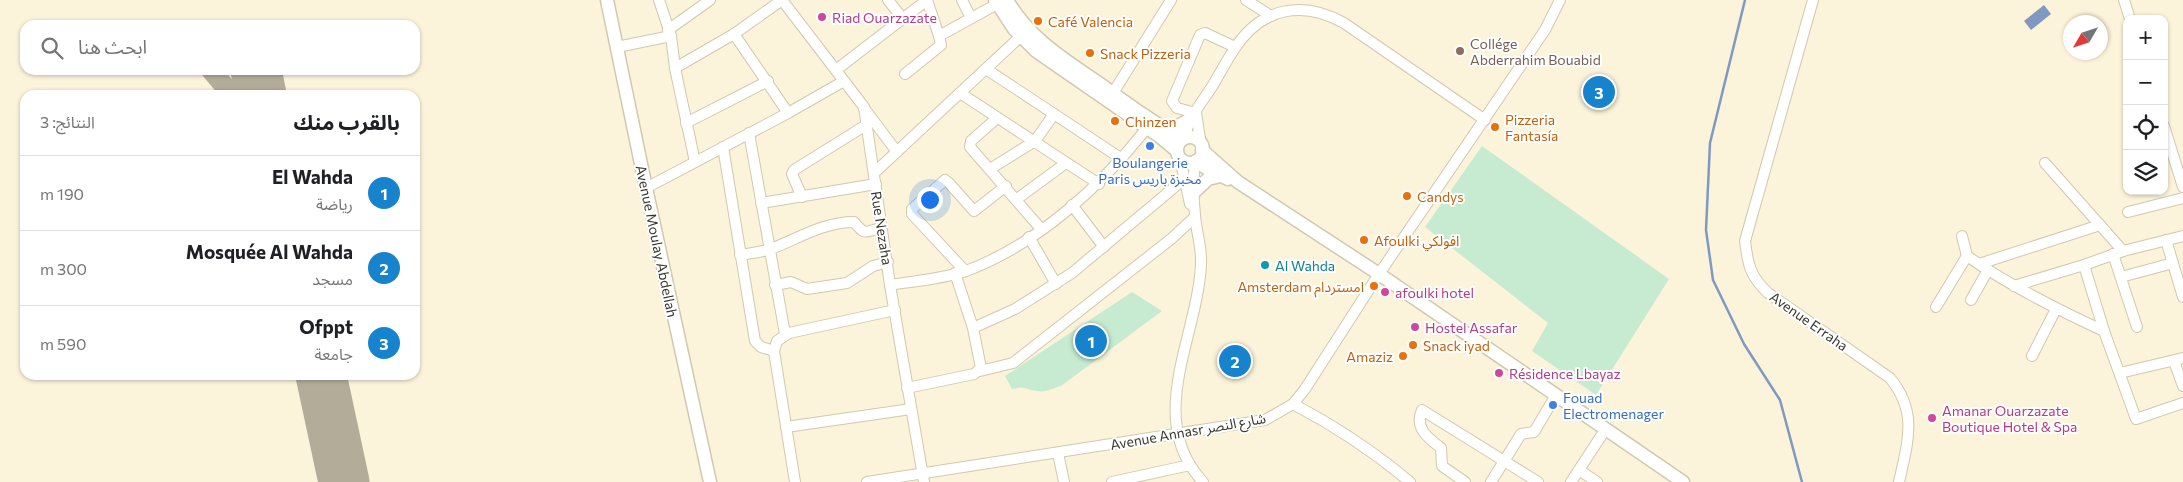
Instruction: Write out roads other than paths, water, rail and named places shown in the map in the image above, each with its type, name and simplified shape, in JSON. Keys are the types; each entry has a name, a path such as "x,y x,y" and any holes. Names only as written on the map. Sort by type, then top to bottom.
{"main road":[{"name":"Avenue Moulay Abdellah","path":"607,0 710,482"},
{"path":"1000,1 1041,42 1113,94 1162,127 1184,139"},
{"path":"1000,1 1020,37 1049,61 1147,128 1187,162 1199,154"},
{"path":"1162,127 1178,126 1194,116"},
{"path":"1179,155 1178,144 1184,139 1192,138 1199,154 1220,176 1238,182"},
{"path":"1199,154 1238,182 1379,274 1683,482"},
{"path":"1193,193 1208,179 1220,176"}],"street":[{"path":"659,0 670,33 675,68 695,162"},
{"path":"617,47 670,33 710,0"},
{"path":"675,68 734,34 782,0 897,152"},
{"path":"888,0 903,19"},
{"path":"836,70 927,0 941,45 906,74"},
{"path":"962,0 971,18"},
{"path":"1113,94 1171,0"},
{"path":"1246,0 1270,16"},
{"name":"Avenue Annasr شارع النصر","path":"867,482 923,478 1058,453 1265,420 1293,404 1315,375 1379,274 1545,30 1560,0"},
{"name":"Avenue Erraha","path":"1813,0 1745,241 1748,266 1758,284 1768,293 1890,378 1901,392 1908,409 1909,423 1899,482"},
{"path":"2124,0 2129,15"},
{"path":"939,36 1000,1"},
{"path":"1184,139 1194,116 1235,47 1247,34 1270,16 1309,5 1344,23 1485,120"},
{"path":"1194,116 1177,108 1172,101 1200,35 1205,33 1235,47"},
{"path":"734,34 768,81 788,114"},
{"path":"874,173 1020,37"},
{"path":"986,69 1122,159"},
{"path":"686,123 768,81"},
{"path":"646,188 788,114 844,81"},
{"path":"960,93 1099,184"},
{"name":"Rue Nezaha","path":"864,107 890,285 923,478"},
{"path":"990,169 1035,141 1054,114"},
{"path":"1194,116 1199,154 1193,193 1201,262 1199,287 1179,372 1176,434 1190,465 1203,482"},
{"path":"997,118 970,145 1041,229"},
{"path":"802,197 792,174 794,170 866,125"},
{"path":"890,285 960,272 995,258 1041,229 1099,184 1147,128"},
{"path":"749,133 785,334"},
{"path":"2168,139 2183,187"},
{"path":"723,147 755,341 761,347 774,351"},
{"path":"1179,155 1183,180 1195,217"},
{"path":"1017,199 1066,163"},
{"path":"2045,163 2100,225 2118,252 2121,277 2137,327"},
{"path":"980,371 973,328 960,272 912,214 912,209 944,180 949,183 974,211 1006,186"},
{"path":"973,328 1015,309 1056,284 1104,247 1183,180"},
{"path":"761,203 876,184"},
{"path":"2128,212 2183,198"},
{"path":"1072,206 1104,247"},
{"path":"907,388 974,374 1013,362 1171,239 1195,217"},
{"path":"740,255 769,250 824,226 844,222 854,222 860,231 863,232 882,228"},
{"path":"1979,264 2100,225"},
{"path":"1962,236 1967,256 2014,286 2056,309 2104,331"},
{"path":"2014,286 2084,265 2118,252 2183,236"},
{"path":"1029,237 1056,284"},
{"path":"2166,240 2183,298"},
{"path":"1936,307 1967,256"},
{"path":"775,285 791,282 807,289 847,283 873,266 888,262"},
{"path":"2121,277 2173,263"},
{"path":"2084,265 2104,331 2136,419 2183,403"},
{"path":"1971,300 1988,270"},
{"path":"2032,356 2056,309"},
{"path":"795,482 774,351 777,341 785,334 894,310"},
{"path":"2120,373 2178,359 2183,386"},
{"path":"1491,482 1521,434 1534,432 1556,396"},
{"path":"1293,404 1333,425 1364,446 1410,482"},
{"path":"786,427 911,409"},
{"path":"1465,482 1442,466 1441,448 1425,436 1420,429 1419,416 1422,410 1538,482"},
{"path":"1571,482 1605,430"},
{"path":"1058,453 1064,482"},
{"path":"1112,482 1190,465"},
{"path":"1579,470 1597,482"}],"water":[{"path":"2044,5 2051,14 2031,30 2024,21"}],"waterway":[{"path":"1745,0 1710,143 1706,230 1713,280 1744,344 1780,400 1802,482"}],"place":[{"name":"Riad Ouarzazate","path":"822,17"},
{"name":"Café Valencia","path":"1038,21"},
{"name":"Collége Abderrahim Bouabid","path":"1460,51"},
{"name":"Snack Pizzeria","path":"1090,53"},
{"name":"Ofppt","path":"1599,92"},
{"name":"Chinzen","path":"1115,121"},
{"name":"Pizzeria Fantasía","path":"1495,127"},
{"name":"Boulangerie Paris مخبزة باريس","path":"1150,146"},
{"name":"Candys","path":"1407,196"},
{"name":"Afoulki افولكي","path":"1364,240"},
{"name":"Al Wahda","path":"1265,265"},
{"name":"Amsterdam امستردام","path":"1374,286"},
{"name":"afoulki hotel","path":"1385,292"},
{"name":"Hostel Assafar","path":"1415,327"},
{"name":"El Wahda","path":"1091,341"},
{"name":"Snack iyad","path":"1413,345"},
{"name":"Amaziz","path":"1403,356"},
{"name":"Mosquée Al Wahda","path":"1235,361"},
{"name":"Résidence Lbayaz","path":"1499,373"},
{"name":"Fouad Electromenager","path":"1553,405"},
{"name":"Amanar Ouarzazate Boutique Hotel & Spa","path":"1932,418"}]}
